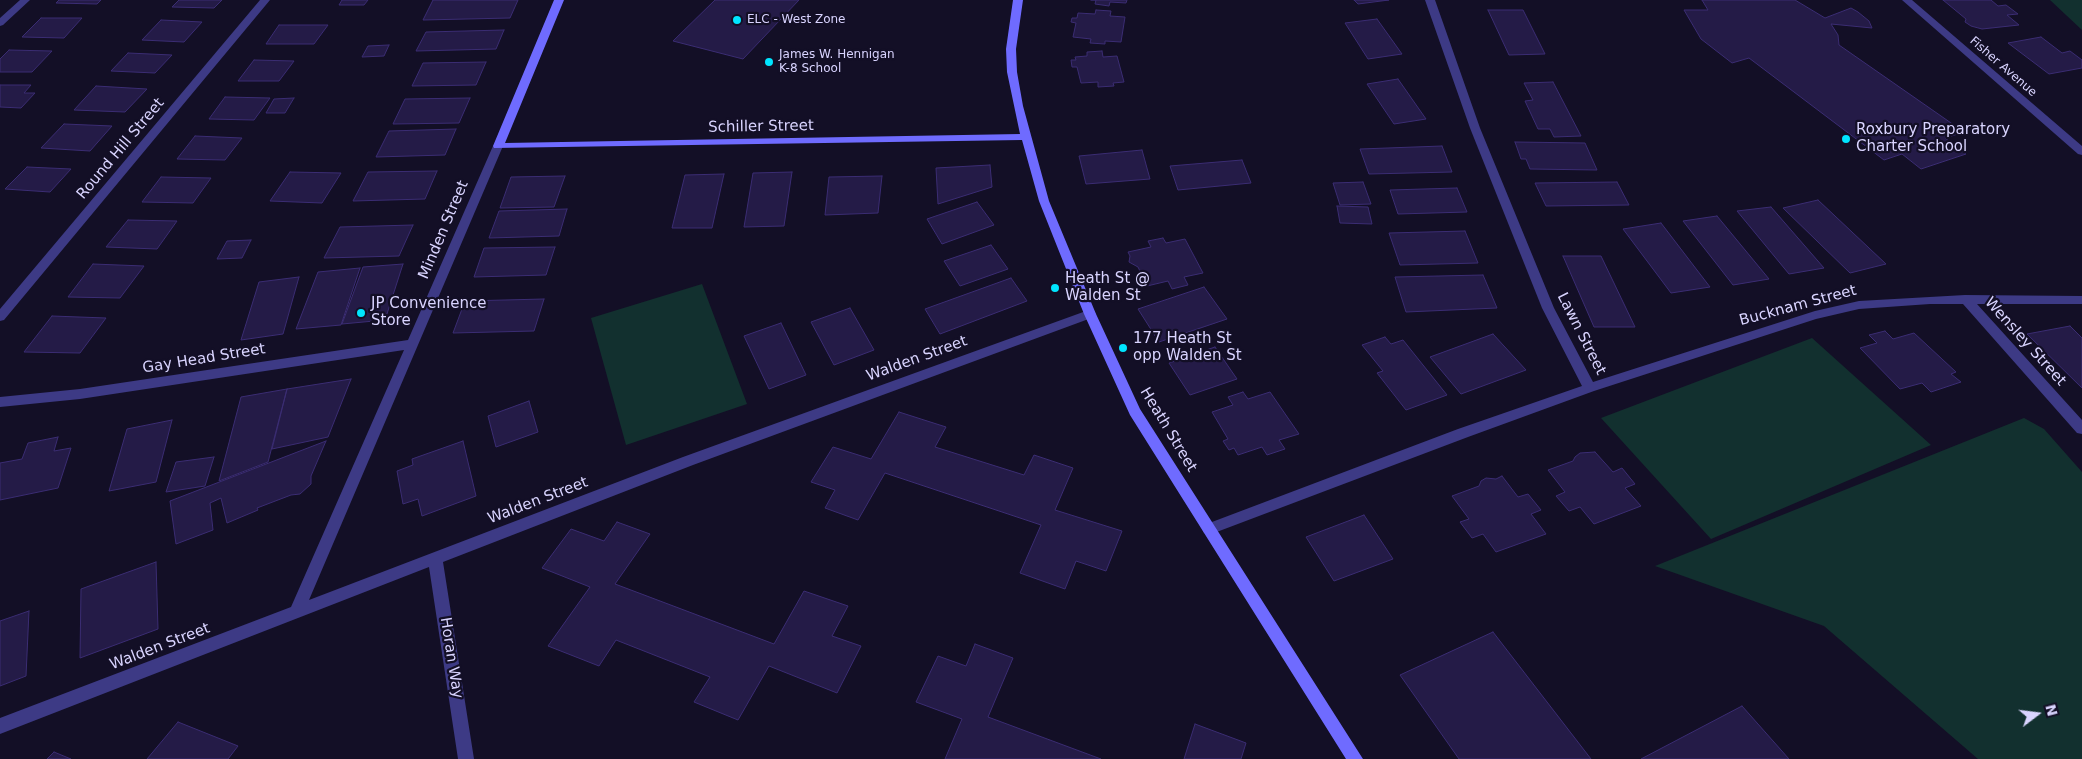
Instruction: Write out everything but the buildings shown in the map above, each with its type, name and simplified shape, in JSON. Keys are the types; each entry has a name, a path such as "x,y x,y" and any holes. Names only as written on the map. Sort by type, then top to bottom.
{"main road":[{"name":"Minden Street","path":"498,146 559,0"},
{"name":"Heath Street","path":"1018,0 1011,49 1012,72 1025,137 1056,233 1090,314 1135,411 1354,759"},
{"name":"Schiller Street","path":"498,146 1025,137"}],"street":[{"path":"0,23 25,0"},
{"name":"Round Hill Street","path":"0,317 265,0"},
{"name":"Lawn Street","path":"1209,529 1463,433 1590,388 1548,308 1475,128 1430,0"},
{"name":"Fisher Avenue","path":"1908,0 2082,152"},
{"name":"Minden Street","path":"297,611 498,146"},
{"name":"Bucknam Street","path":"1590,388 1816,315 1859,305 1965,299 2082,300"},
{"name":"Wensley Street","path":"1965,299 2082,429"},
{"name":"Walden Street","path":"0,726 688,461 1090,314"},
{"name":"Gay Head Street","path":"0,402 80,394 412,344"},
{"name":"Horan Way","path":"435,558 466,759"}],"green space":[{"path":"2050,0 2082,0 2082,30"},
{"path":"702,284 747,404 626,445 591,318"},
{"path":"1812,338 1931,445 1711,539 1601,418"},
{"path":"2024,418 2044,429 2082,472 2082,759 1978,759 1824,626 1655,566"}],"place":[{"name":"ELC - West Zone","path":"737,20"},
{"name":"James W. Hennigan K-8 School","path":"769,62"},
{"name":"Roxbury Preparatory Charter School","path":"1846,139"},
{"name":"Heath St @ Walden St","path":"1055,288"},
{"name":"JP Convenience Store","path":"361,313"},
{"name":"177 Heath St opp Walden St","path":"1123,348"}]}
